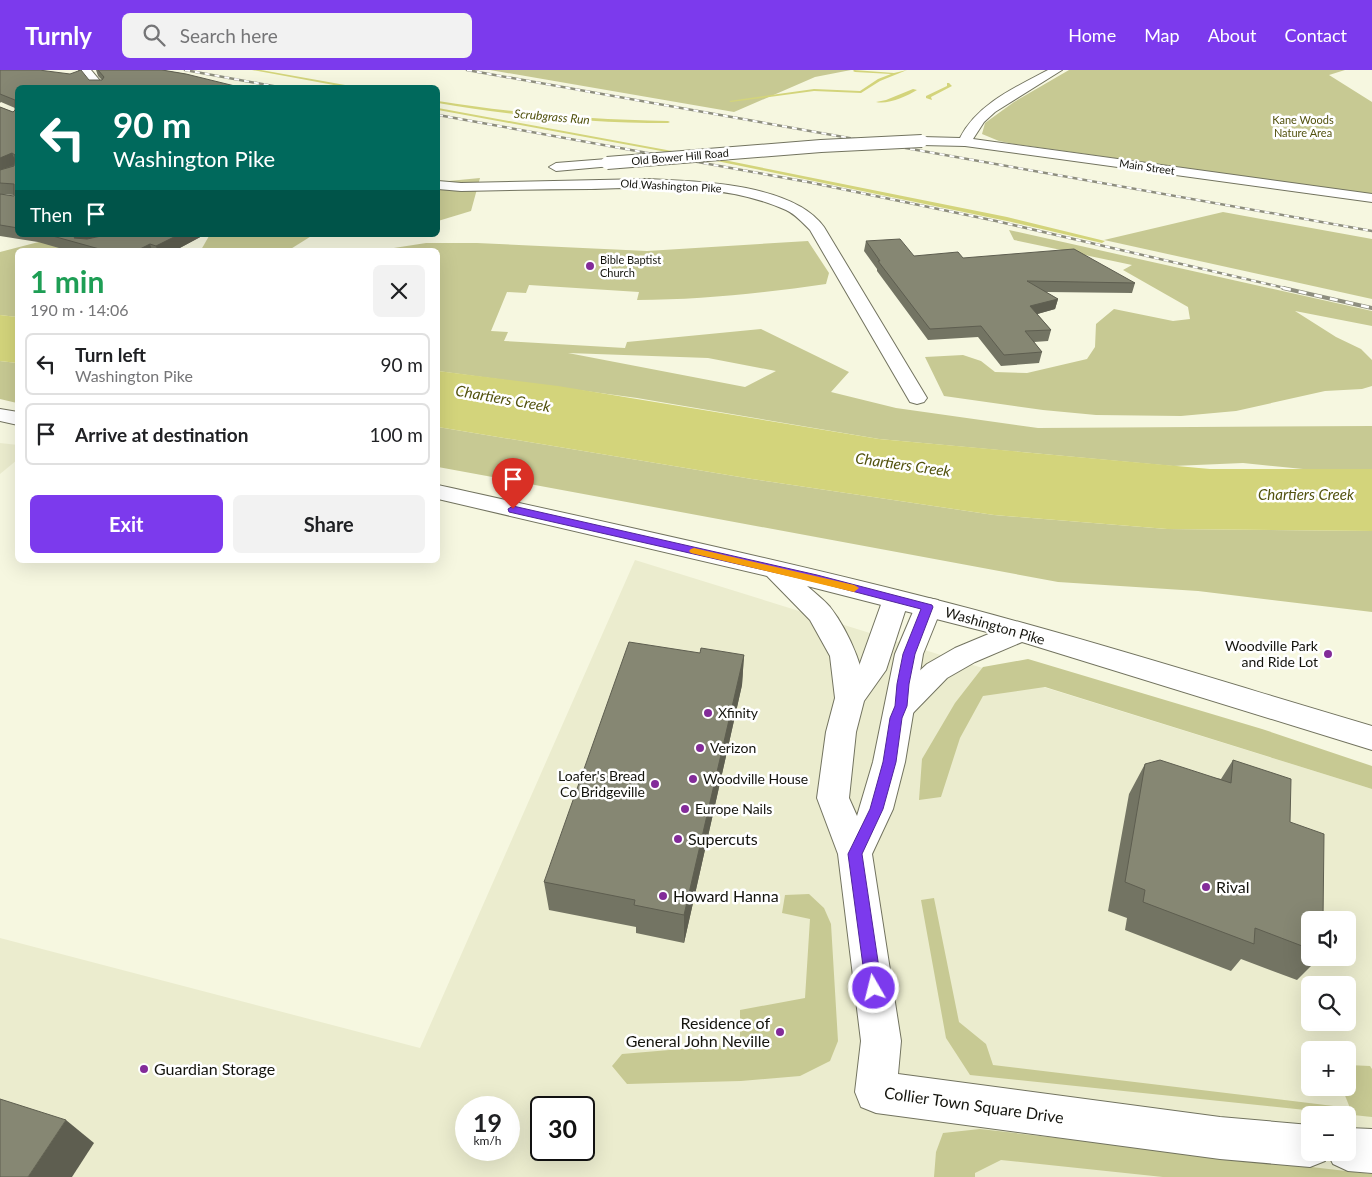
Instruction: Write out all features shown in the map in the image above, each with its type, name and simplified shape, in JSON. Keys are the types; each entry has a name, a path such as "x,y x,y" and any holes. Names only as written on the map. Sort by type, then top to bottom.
{"street":[{"path":"86,70 98,85"},
{"path":"965,142 971,127 982,116 1056,70"},
{"name":"Main Street","path":"922,141 965,142 1372,198"},
{"name":"Old Bower Hill Road","path":"541,168 841,144 922,141"},
{"name":"Old Washington Pike","path":"440,186 683,184 729,189 773,200 794,208 816,226 917,398"},
{"path":"0,415 15,418"},
{"path":"0,430 15,431"},
{"name":"Washington Pike","path":"440,492 928,607 1372,738"},
{"path":"776,570 820,614 844,656 850,698"},
{"name":"Collier Town Square Drive","path":"896,599 872,670 850,698 841,732 833,798 855,854 881,1041 876,1092 1220,1138 1301,1145"},
{"path":"855,854 877,809 889,762 896,718 901,706 909,654 928,607"},
{"path":"901,706 937,671 965,655 1018,633"},
{"path":"1356,1150 1372,1151"}],"shaded area":[{"path":"0,443 15,445 15,462 0,474"},
{"path":"635,560 1372,789 1372,1177 0,1177 0,938 420,1048"}],"green space":[{"path":"490,70 851,70 815,77 734,112"},
{"name":"Kane Woods Nature Area","path":"1069,70 1345,70 1329,75 1372,102 1372,194 1014,144 999,141 982,134 985,123 1014,102"},
{"path":"480,178 471,211 440,220 440,182"},
{"path":"1223,212 1372,239 1372,299 1104,240"},
{"path":"1009,230 1372,311 1372,326 1295,311 1336,337 1361,349 1372,360 1372,386 1362,389 1325,391 1236,411 1181,416 1096,415 1043,410 944,396 925,357 963,355 981,361 995,372 1027,373 1087,359 1095,347 1096,324 1114,309 1173,321 1190,319 1188,307 1123,270 1132,265 1014,240"},
{"path":"106,237 82,248 15,248 54,238"},
{"path":"208,237 310,237 292,248 202,248"},
{"path":"808,241 829,273 826,284 685,299 637,300 639,292 529,285 526,293 507,292 491,331 508,332 504,341 625,348 627,342 761,329 849,372 831,392 896,408 1038,428 1372,426 1372,469 1303,469 1243,463 1173,466 879,439 637,398 440,371 440,248 394,248 426,243 477,243 647,251","holes":["568,353 708,358 776,371 745,387"]},
{"path":"15,248 15,317 0,315 0,252"},
{"path":"0,361 15,363 15,403 0,399"},
{"path":"440,427 752,479 994,515 1167,529 1372,531 1372,612 1198,591 1058,582 440,467"},
{"path":"1028,659 1262,729 1372,766 1372,789 1045,687 983,696 960,738 941,797 919,800 922,759 955,703 983,667"},
{"path":"809,894 824,908 831,924 838,1041 830,1061 800,1076 741,1081 627,1084 612,1066 622,1054 740,1044 740,1010 805,998 810,919 782,913 785,895"},
{"path":"934,898 959,1022 986,1044 993,1065 1333,1106 1301,1106 1301,1110 970,1075 946,1038 921,900"},
{"path":"1356,1065 1370,1066 1372,1069 1372,1117 1356,1115 1356,1106 1349,1106 1345,1096 1356,1096"},
{"path":"980,1129 1372,1174 1372,1177 1163,1177 1001,1160 975,1173 975,1177 934,1177 936,1152 943,1133"}],"water":[{"path":"0,315 15,317 15,363 0,361"},
{"name":"Chartiers Creek","path":"440,371 558,386 879,439 1210,469 1372,469 1372,531 1167,529 994,515 752,479 440,427"}],"building":[{"path":"0,70 39,70 70,74 81,70 89,80 102,80 104,77 98,70 162,70 231,85 15,85 15,100 0,94"},
{"path":"0,107 13,112 15,110 15,155 12,153 0,158"},
{"path":"15,155 15,228 0,225 0,194 14,196 14,184 0,183 0,170 14,166"},
{"path":"56,237 87,239 96,237 174,237 156,246 150,244 142,248 96,248"},
{"path":"900,239 914,256 958,252 963,258 1074,249 1135,283 1027,281 1058,299 1030,306 1051,330 1025,331 1042,352 1004,355 981,326 930,329 878,261 880,261 866,241"},
{"path":"629,642 700,653 701,648 744,655 684,915 634,905 635,900 544,882"},
{"name":"Rival","path":"1160,760 1231,783 1233,760 1291,779 1290,822 1324,834 1323,911 1301,911 1301,946 1255,928 1254,944 1143,902 1145,890 1125,882 1145,764"},
{"path":"0,1099 66,1120 28,1177 0,1177"}],"waterway":[{"name":"Scrubgrass Run","path":"254,70 342,85"},
{"name":"Scrubgrass Run","path":"731,101 814,90 861,92 879,80 905,70"},
{"path":"855,71 892,73"},
{"path":"930,99 928,97 950,86 948,84"},
{"path":"878,102 887,101 915,90"},
{"name":"Scrubgrass Run","path":"440,102 552,117 668,122"},
{"path":"440,109 683,154"},
{"path":"709,158 1007,219 1102,241"}],"railway":[{"path":"185,70 268,85"},
{"path":"467,70 1372,231"},
{"path":"440,115 808,182 996,221 1289,289"},
{"path":"1283,288 1372,308"}],"slow traffic":[{"path":"694,551 854,588"}],"place":[{"name":"Bible Baptist Church","path":"590,266"},
{"name":"Woodville Park and Ride Lot","path":"1328,654"},
{"name":"Xfinity","path":"708,713"},
{"name":"Verizon","path":"700,748"},
{"name":"Woodville House","path":"693,779"},
{"name":"Loafer's Bread Co Bridgeville","path":"655,784"},
{"name":"Europe Nails","path":"685,809"},
{"name":"Supercuts","path":"678,839"},
{"name":"Rival","path":"1206,887"},
{"name":"Howard Hanna","path":"663,896"},
{"name":"Residence of General John Neville","path":"780,1032"},
{"name":"Guardian Storage","path":"144,1069"}],"route":[{"path":"513,509 817,579 928,607 909,654 901,706 896,718 889,762 877,809 855,854 874,988"}]}
